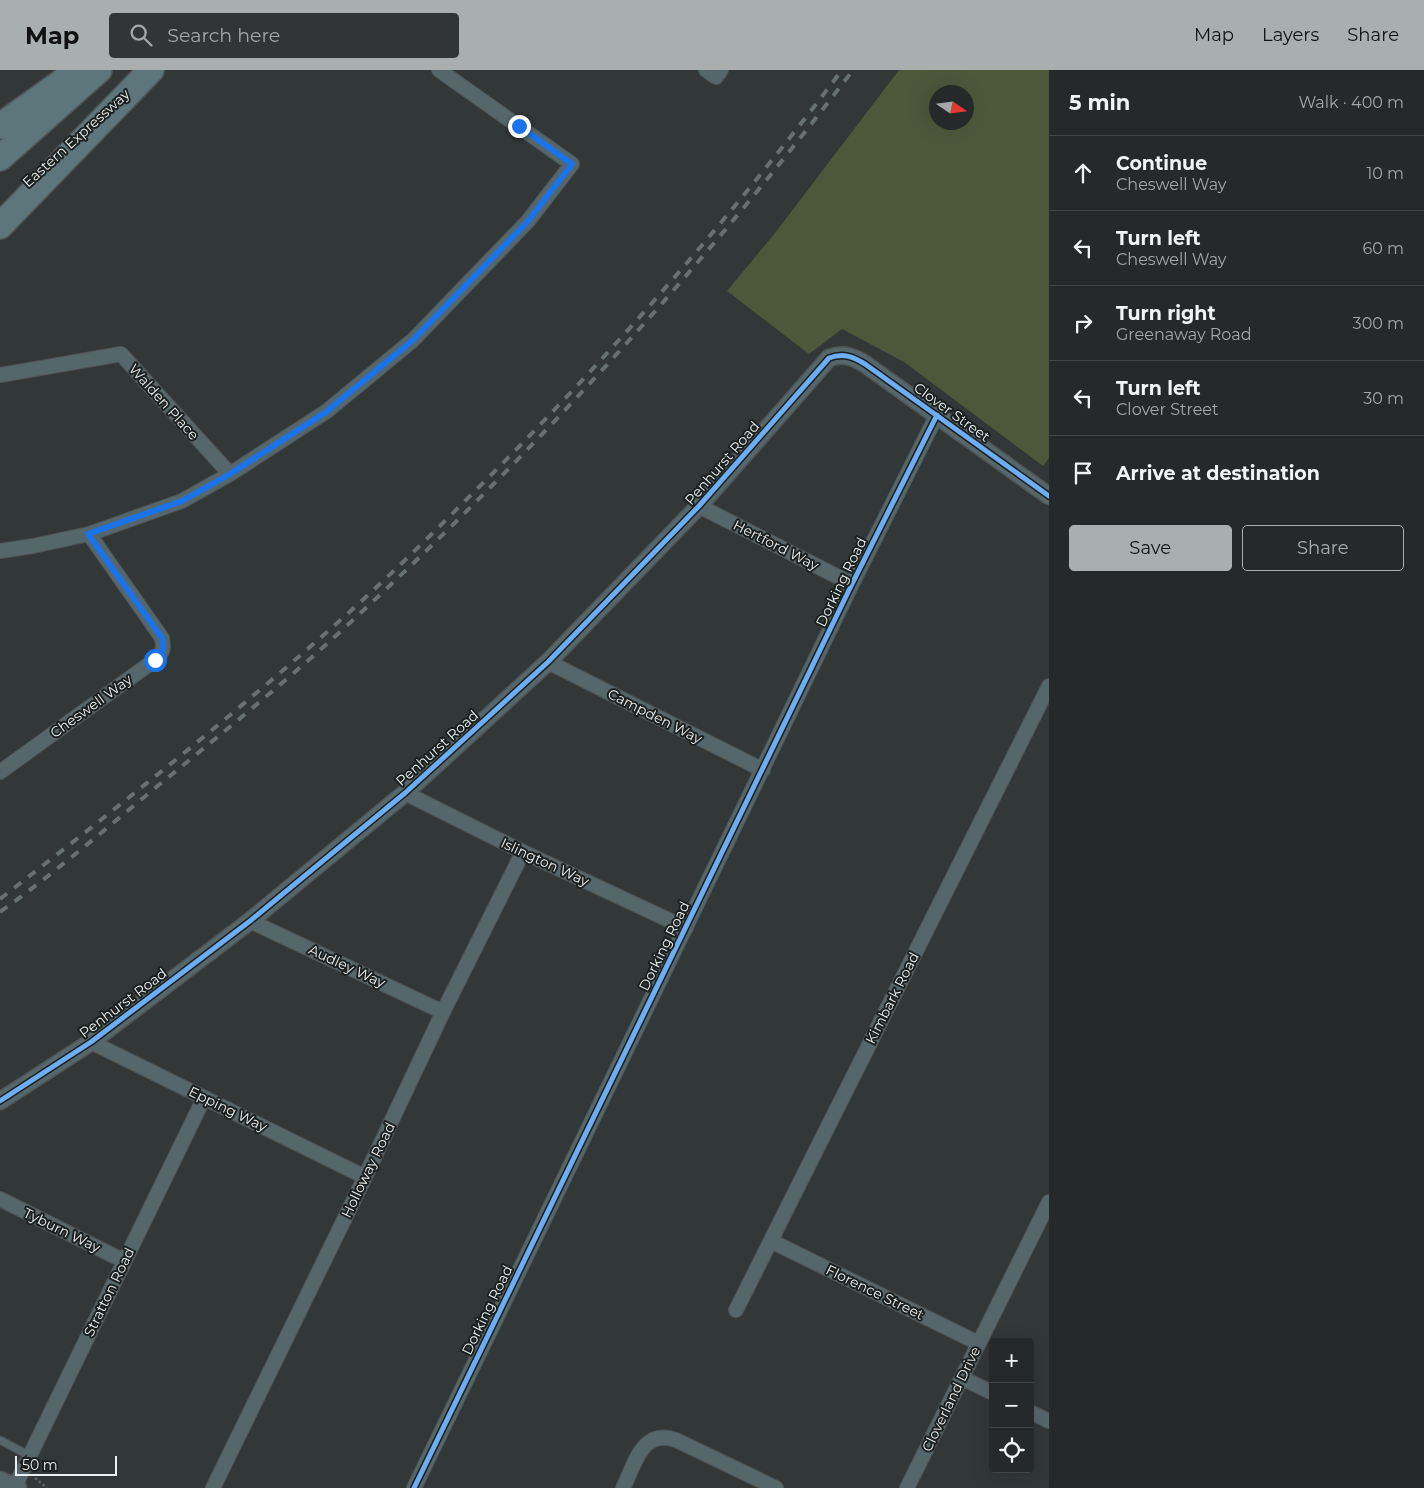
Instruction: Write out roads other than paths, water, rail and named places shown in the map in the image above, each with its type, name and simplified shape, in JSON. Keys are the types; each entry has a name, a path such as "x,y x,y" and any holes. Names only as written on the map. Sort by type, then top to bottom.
{"highway":[{"path":"0,126 79,70"},
{"path":"0,158 99,70"},
{"path":"0,226 151,70"},
{"name":"Eastern Expressway","path":"0,206 151,70"}],"street":[{"path":"0,550 32,546 88,534 182,501 230,474 326,412 413,340 528,221 572,164 439,70"},
{"path":"706,70 716,77 721,70"},
{"name":"Walden Place","path":"0,375 121,354 230,474"},
{"name":"Clover Street","path":"837,355 853,357 865,364 1047,491"},
{"name":"Penhurst Road","path":"0,1101 91,1042 250,921 405,793 548,662 699,506 821,366 829,358 837,355"},
{"name":"Dorking Road","path":"414,1488 852,584 937,415"},
{"name":"Hertford Way","path":"699,506 852,584"},
{"name":"Cheswell Way","path":"0,772 155,660 162,652 162,638 88,534"},
{"name":"Campden Way","path":"548,662 763,770"},
{"name":"Kimbark Road","path":"736,1310 1049,686"},
{"name":"Islington Way","path":"405,793 522,852 686,928"},
{"name":"Holloway Road","path":"213,1488 522,852"},
{"name":"Audley Way","path":"250,921 443,1012"},
{"name":"Epping Way","path":"91,1042 365,1176"},
{"name":"Stratton Road","path":"12,1486 30,1456 204,1098"},
{"name":"Tyburn Way","path":"0,1199 124,1261"},
{"name":"Cloverland Drive","path":"907,1488 1049,1202"},
{"name":"Florence Street","path":"771,1241 978,1343"},
{"path":"962,1378 989,1391"},
{"path":"1034,1414 1049,1421"},
{"path":"623,1488 643,1447 654,1438 661,1437 676,1440 776,1488"}],"lane":[{"path":"0,1440 30,1456"}],"railway":[{"path":"0,899 131,796 261,689 363,600 432,534 578,385 670,283 758,178 842,70"},
{"path":"0,912 65,863 286,679 354,619 488,490 616,355 677,286 796,143 853,70"}]}
